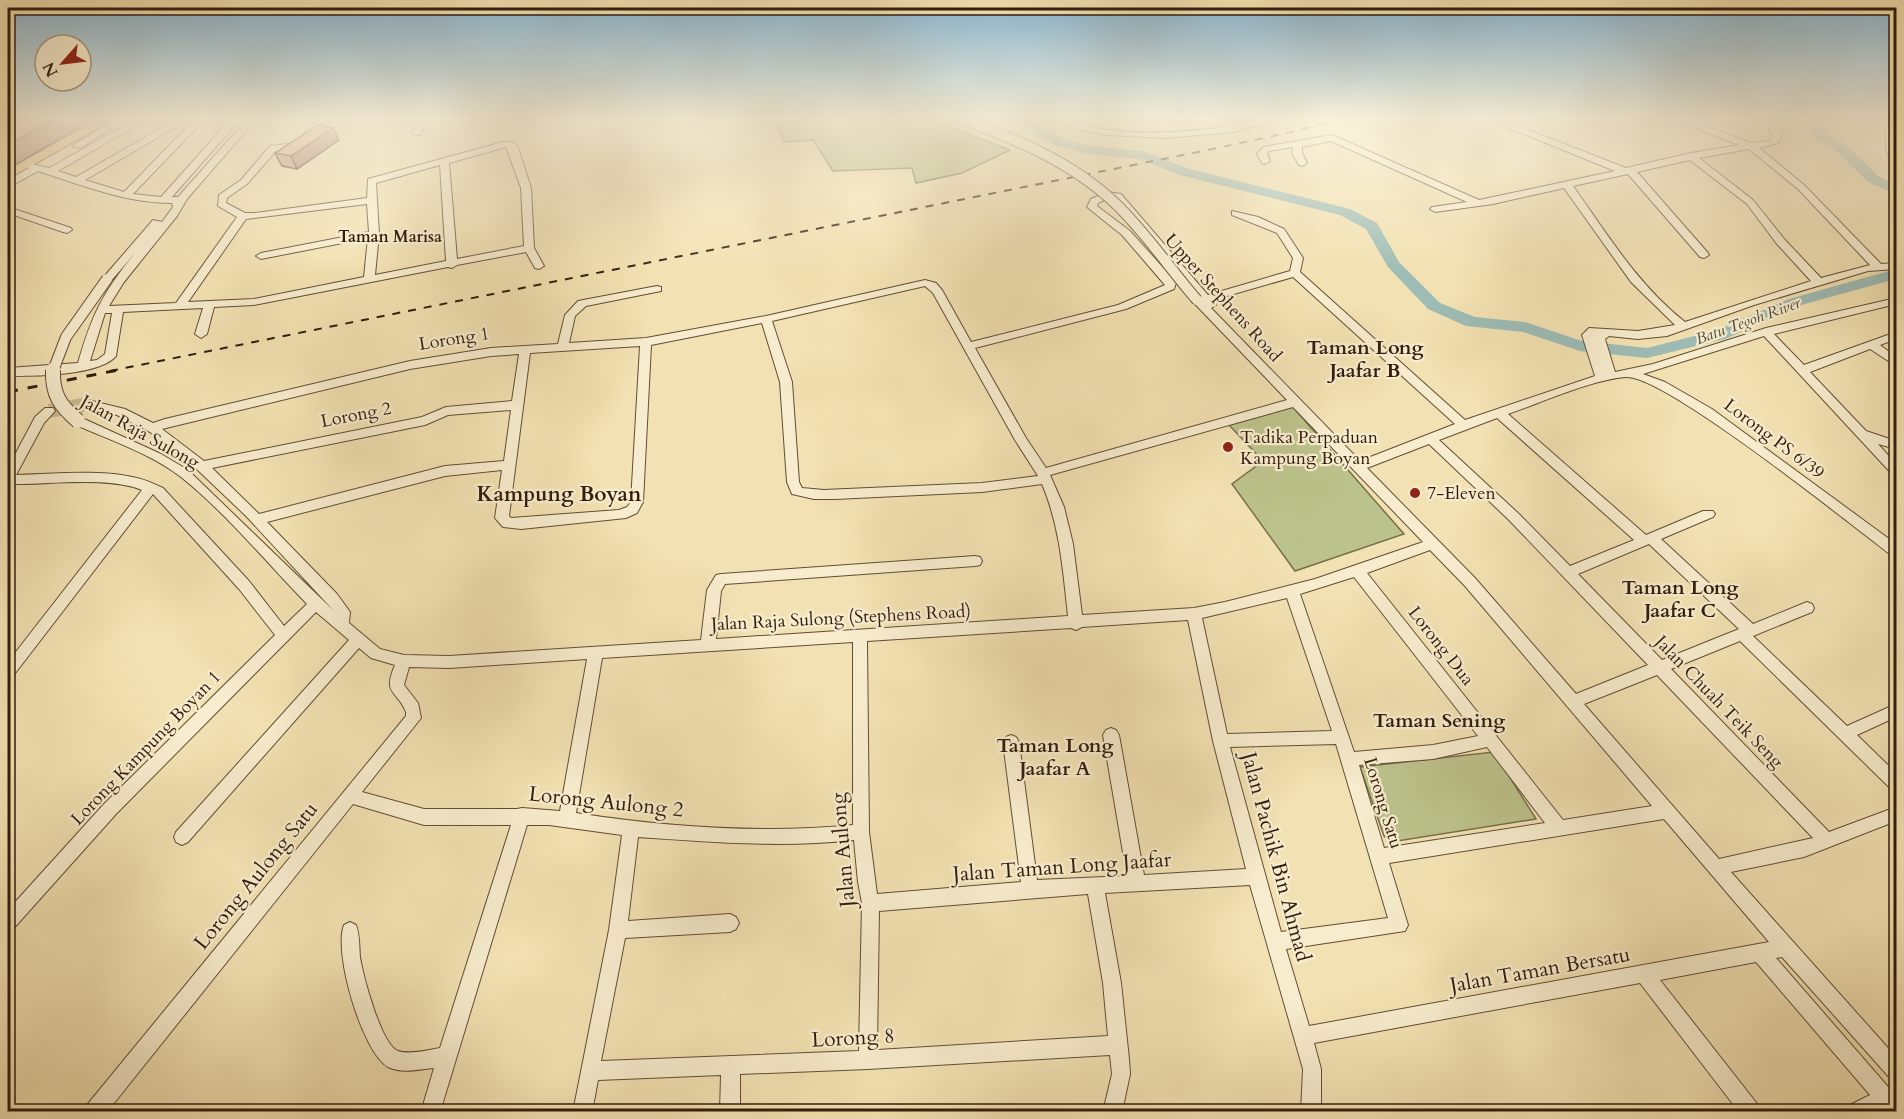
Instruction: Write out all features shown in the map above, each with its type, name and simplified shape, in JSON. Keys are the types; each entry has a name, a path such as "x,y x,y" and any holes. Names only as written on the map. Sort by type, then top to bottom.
{"main road":[{"path":"8,175 22,169"}],"street":[{"path":"8,184 27,169"},
{"path":"45,169 126,196 183,200"},
{"path":"78,180 97,169"},
{"path":"126,196 152,169"},
{"path":"164,200 191,169"},
{"name":"Jalan Raja Sulong","path":"210,169 183,200 162,217 107,279 68,333 54,362 52,379 57,399 78,421 184,473 277,562"},
{"path":"255,169 244,182 222,197 223,207 243,216 276,215 372,200"},
{"path":"369,280 374,234 371,181 414,169"},
{"path":"445,169 452,265"},
{"path":"520,169 526,188 529,248 539,266"},
{"name":"Upper Stephens Road","path":"1073,169 1126,215 1294,402 1362,465 1573,702 1785,948 1896,1070"},
{"path":"1401,169 1480,203"},
{"path":"1622,169 1627,171 1704,255"},
{"path":"1435,209 1480,203 1635,169"},
{"path":"1708,169 1750,202 1781,242 1819,283"},
{"path":"1779,169 1801,187 1877,266"},
{"path":"1567,185 1645,294 1662,311 1684,327"},
{"path":"969,346 1122,307 1170,287 1171,283 1126,234 1092,207 1094,201 1108,195 1118,196 1201,300 1362,465 1498,412 1606,377 1654,368 1766,332 1896,301"},
{"path":"83,366 101,310 111,292 183,200"},
{"path":"8,210 67,230"},
{"path":"1236,213 1269,225 1283,233 1291,250 1298,258 1295,273"},
{"path":"181,304 243,216"},
{"path":"261,256 374,234"},
{"path":"101,310 181,304 254,302 452,265 529,248"},
{"path":"1606,377 1594,337 1612,333 1649,335 1684,327 1750,303 1877,266 1896,266"},
{"path":"1201,300 1295,273"},
{"path":"1295,273 1464,425"},
{"name":"Lorong 1","path":"154,429 165,423 411,365 491,352 646,342 766,319 925,283 932,285 938,292 1044,476 1058,507 1066,544 1076,624"},
{"path":"563,347 570,315 582,303 657,289"},
{"path":"201,334 210,304"},
{"path":"8,372 56,370 100,363 110,356 118,308"},
{"path":"766,319 786,382 793,482 797,491 804,494 1015,484 1294,402"},
{"path":"1766,332 1896,471"},
{"path":"1803,370 1896,335"},
{"path":"525,349 502,518 508,523 521,524 621,515 632,510 638,502 646,342"},
{"path":"1870,344 1896,362"},
{"name":"Lorong PS 6/39","path":"1628,373 1661,385 1708,412 1894,550"},
{"path":"88,404 115,410 154,429 201,466 332,598 343,612 342,626"},
{"name":"Lorong 2","path":"201,466 425,421 446,411 518,405"},
{"path":"49,411 39,420 8,479 88,478 135,482 151,487 158,491 191,525 244,585 283,635"},
{"path":"1498,412 1647,539 1746,632 1896,783"},
{"path":"1859,433 1896,445"},
{"name":"Jalan Chuah Teik Seng","path":"1430,438 1514,517 1827,841"},
{"path":"255,520 446,471 508,465"},
{"path":"8,672 151,487"},
{"path":"1567,573 1708,514"},
{"name":"Jalan Raja Sulong (Stephens Road)","path":"277,562 316,604 376,654 404,662 450,662 596,651 1076,624 1194,614 1292,592 1358,572 1433,543"},
{"path":"708,645 714,590 721,579 975,561"},
{"name":"Lorong Dua","path":"1358,572 1560,829"},
{"name":"Lorong Satu","path":"1275,942 1399,925 1349,759 1292,592"},
{"name":"Lorong Kampung Boyan 1","path":"8,922 110,809 316,604"},
{"path":"1573,702 1807,608"},
{"name":"Jalan Pachik Bin Ahmad","path":"1194,614 1221,741 1256,877 1312,1069 1311,1112"},
{"name":"Jalan Aulong","path":"860,636 861,832 866,882 871,903 868,1060"},
{"path":"182,837 357,640"},
{"path":"567,818 596,651"},
{"name":"Lorong Aulong Satu","path":"94,1112 413,718 415,711 412,705 397,686 404,662"},
{"path":"1845,734 1896,710"},
{"path":"1111,735 1137,884"},
{"path":"1221,741 1341,737"},
{"path":"1349,759 1433,752 1490,740"},
{"path":"1011,741 1030,889"},
{"name":"Lorong Aulong 2","path":"350,796 424,817 522,815 567,818 631,829 734,836 812,837 861,832"},
{"path":"1379,857 1667,811"},
{"path":"1717,867 1779,856 1827,841 1896,814"},
{"path":"430,1112 522,815"},
{"path":"582,1112 618,930 631,829"},
{"name":"Jalan Taman Long Jaafar","path":"871,903 1030,889 1256,877"},
{"path":"1095,885 1112,983 1119,1045 1121,1074 1112,1112"},
{"path":"618,930 729,923"},
{"path":"350,931 347,942 355,981 373,1029 387,1054 395,1060 447,1057"},
{"name":"Jalan Taman Bersatu","path":"1303,1036 1785,948"},
{"path":"1760,953 1891,1103 1857,1112"},
{"path":"1644,974 1751,1112"},
{"name":"Lorong 8","path":"590,1071 732,1067 1119,1045"},
{"path":"730,1112 732,1067"}],"green space":[{"path":"832,169 880,169 833,171"},
{"path":"912,169 970,169 962,173 916,183"},
{"path":"1293,407 1404,534 1295,571 1232,484 1263,461 1229,425"},
{"path":"1494,752 1536,819 1391,842 1384,836 1360,767"}],"waterway":[{"name":"Batu Tegoh River","path":"1178,169 1345,212 1372,226 1393,264 1434,306 1472,322 1525,327 1580,346 1647,353 1719,335 1795,302 1896,274"},
{"path":"1863,169 1873,179 1896,190"}],"tunnel":[{"path":"49,411 88,404"}],"railway":[{"path":"110,371 1113,169"},
{"path":"8,392 118,370"}],"place":[{"name":"Tadika Perpaduan Kampung Boyan","path":"1228,447"},
{"name":"7-Eleven","path":"1415,493"}],"district":[{"name":"Taman Marisa","path":"390,237"},
{"name":"Taman Long Jaafar B","path":"1365,358"},
{"name":"Kampung Boyan","path":"559,494"},
{"name":"Taman Long Jaafar C","path":"1680,598"},
{"name":"Taman Sening","path":"1439,720"},
{"name":"Taman Long Jaafar A","path":"1055,756"}]}
